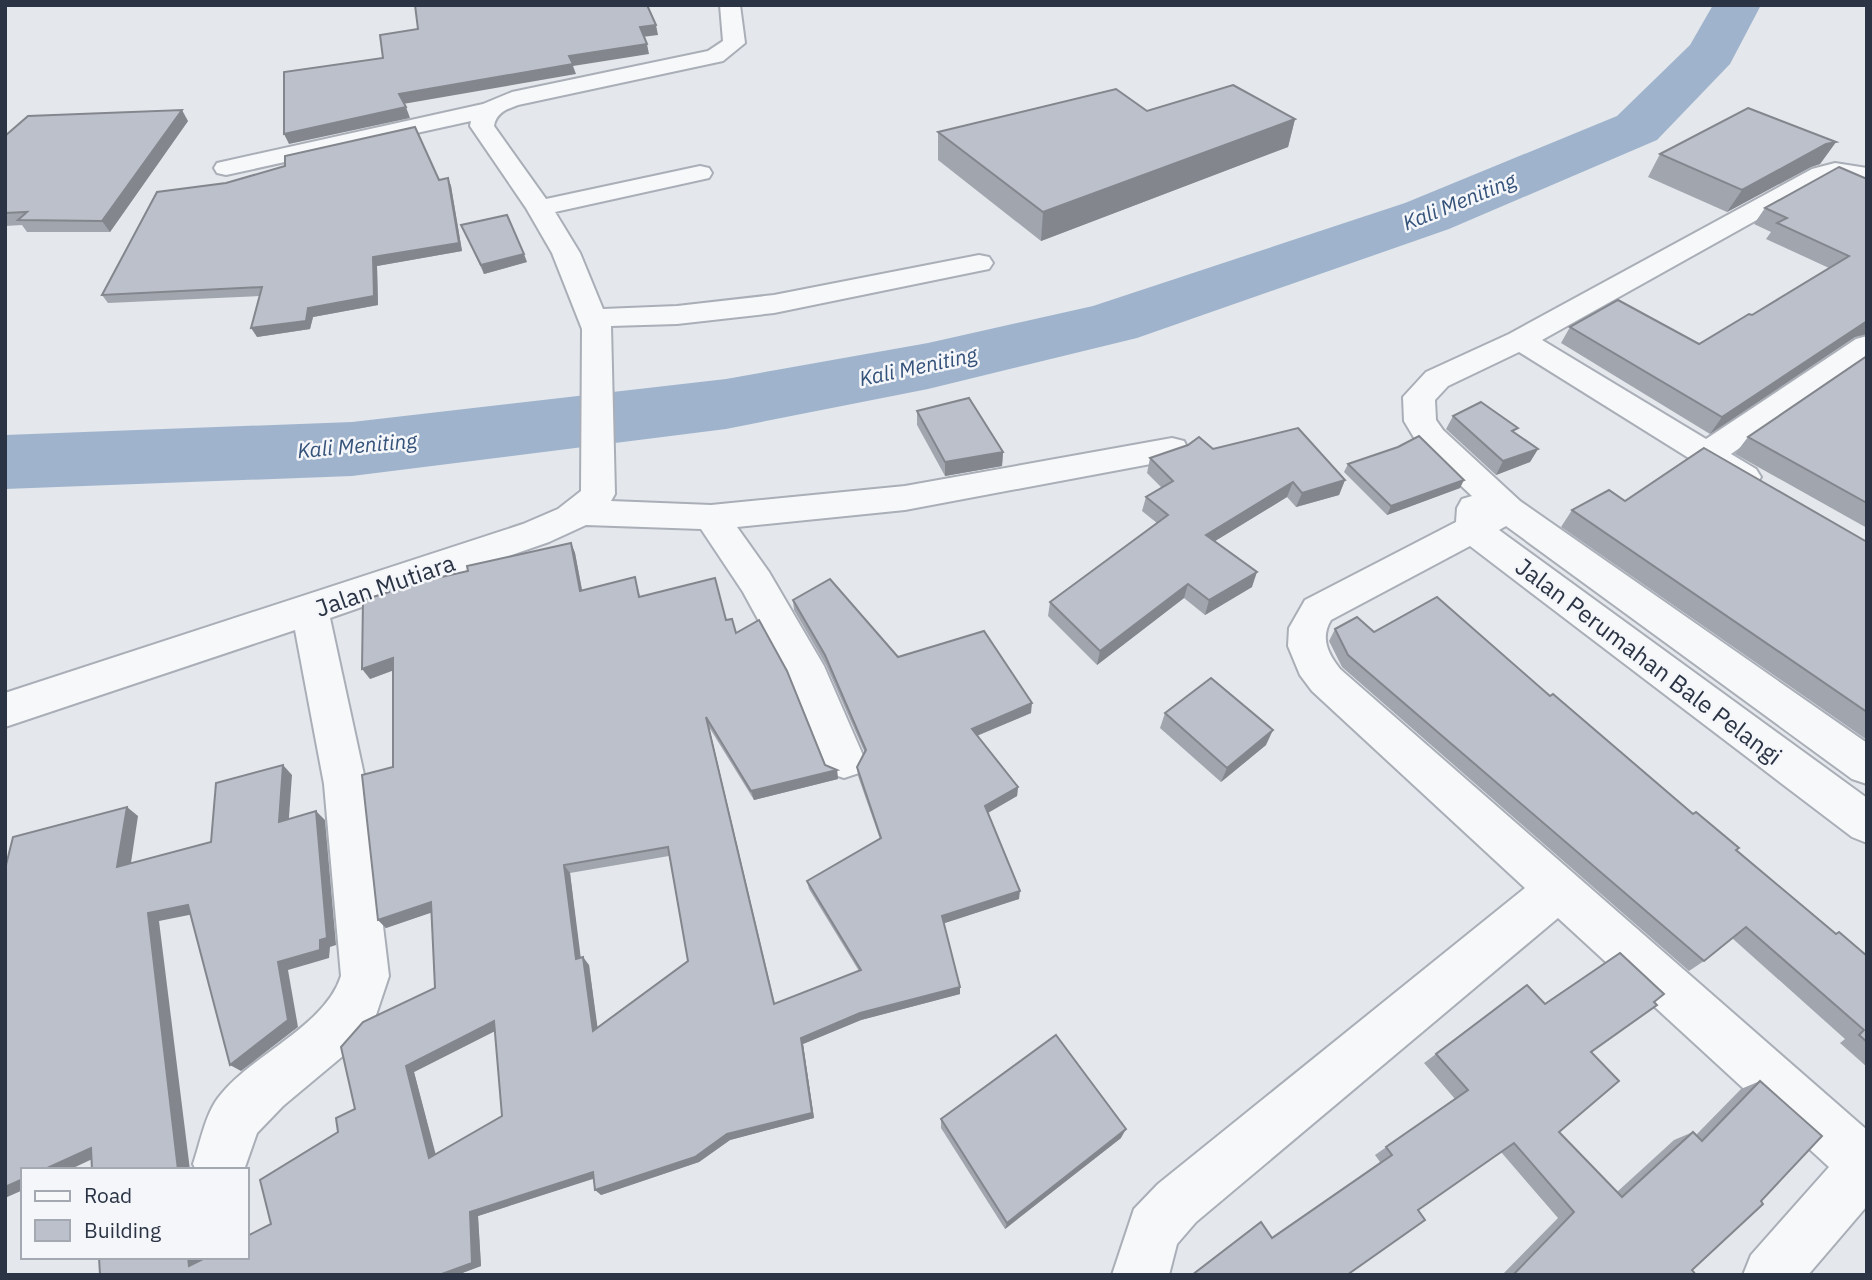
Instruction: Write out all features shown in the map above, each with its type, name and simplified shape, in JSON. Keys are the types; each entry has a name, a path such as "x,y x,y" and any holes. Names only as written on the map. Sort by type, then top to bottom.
{"street":[{"path":"226,168 489,110 512,99 715,56 734,43 730,5"},
{"path":"489,110 482,119 482,126 539,208 566,253 595,323 590,499 711,517 905,498 1172,449"},
{"path":"1867,176 1835,170 1821,174 1520,340 1437,379 1419,397 1418,412 1424,430 1474,478 1491,520 1867,766"},
{"path":"539,208 700,173"},
{"path":"595,323 774,304 979,263"},
{"path":"1520,340 1775,495"},
{"path":"1706,455 1867,345"},
{"name":"Jalan Mutiara","path":"5,710 536,533 590,499"},
{"path":"711,517 757,582 810,677 844,760"},
{"path":"1491,520 1325,605 1309,623 1306,630 1306,647 1313,664 1326,680 1867,1166 1771,1275"},
{"name":"Jalan Perumahan Bale Pelangi","path":"1491,520 1867,823"},
{"path":"220,1164 236,1117 265,1088 332,1032 356,1007 365,976 345,783 310,610"},
{"path":"1140,1275 1154,1229 1177,1203 1558,889"}],"building":[{"path":"415,5 647,5 656,25 640,27 647,44 569,56 573,64 399,94 406,107 284,134 284,72 383,58 380,35 418,29"},
{"path":"1233,85 1295,119 1043,212 938,132 1116,89 1147,111"},
{"path":"1748,108 1836,142 1826,144 1742,190 1660,154"},
{"path":"182,110 102,221 18,220 27,212 5,213 5,136 28,116"},
{"path":"415,127 439,180 448,178 459,243 373,257 374,296 308,308 306,321 251,328 262,287 102,295 157,192 226,183 285,166 285,156"},
{"path":"1839,167 1867,179 1867,321 1722,417 1570,327 1618,300 1699,344 1749,314 1752,315 1849,256 1777,223 1787,218 1765,208"},
{"path":"507,215 524,254 481,265 461,225"},
{"path":"1867,356 1867,503 1748,437"},
{"path":"969,398 1003,452 945,462 917,411"},
{"path":"1481,402 1518,428 1512,431 1538,449 1503,461 1453,416"},
{"path":"1298,428 1345,480 1302,493 1293,482 1206,535 1257,572 1209,600 1188,584 1100,651 1050,602 1168,515 1146,497 1173,481 1150,458 1188,445 1199,437 1213,449"},
{"path":"1419,436 1464,480 1391,506 1348,464 1398,447"},
{"path":"1704,448 1867,542 1867,712 1572,510 1609,490 1625,501"},
{"path":"571,543 580,591 635,577 639,597 715,578 726,620 732,619 736,633 759,620 787,671 825,765 837,770 751,791 706,717 774,1004 861,970 807,881 881,838 857,767 866,750 825,655 793,600 830,579 898,657 984,631 1032,703 972,729 1018,787 985,806 1020,891 942,916 960,987 860,1013 801,1038 812,1113 727,1134 695,1157 595,1190 593,1172 470,1212 472,1263 439,1275 100,1275 99,1259 188,1259 189,1266 203,1259 248,1259 248,1236 271,1224 260,1180 338,1132 336,1118 355,1109 341,1047 363,1022 435,988 431,902 378,920 362,775 393,767 393,658 362,669 363,600 389,592 388,589 468,571 467,566","holes":["668,847 688,961 593,1031 583,957 576,959 564,865","494,1021 502,1116 429,1158 406,1066"]},
{"path":"1437,597 1550,696 1553,694 1693,814 1696,812 1739,848 1736,850 1836,934 1839,932 1867,956 1867,1042 1859,1035 1864,1030 1746,927 1704,961 1348,655 1335,629 1357,617 1374,632"},
{"path":"1211,678 1273,730 1227,768 1165,713"},
{"path":"283,765 279,822 316,811 327,938 320,940 320,950 278,962 288,1020 230,1065 188,905 148,913 178,1168 92,1168 91,1148 47,1168 21,1168 21,1180 5,1187 5,869 13,837 127,807 117,867 211,842 216,783"},
{"path":"1620,953 1664,994 1654,1002 1657,1005 1591,1052 1619,1081 1559,1132 1622,1197 1693,1132 1702,1141 1760,1081 1822,1136 1761,1201 1763,1204 1692,1270 1696,1275 1513,1275 1574,1212 1514,1143 1418,1210 1425,1220 1347,1275 1192,1275 1261,1222 1272,1238 1392,1155 1386,1147 1468,1090 1436,1054 1527,985 1545,1004"},
{"path":"1056,1035 1126,1129 1007,1223 941,1119"}],"waterway":[{"name":"Kali Meniting","path":"5,462 352,449 726,404 928,366 1112,323 1427,216 1637,128 1712,53 1737,5"}]}
